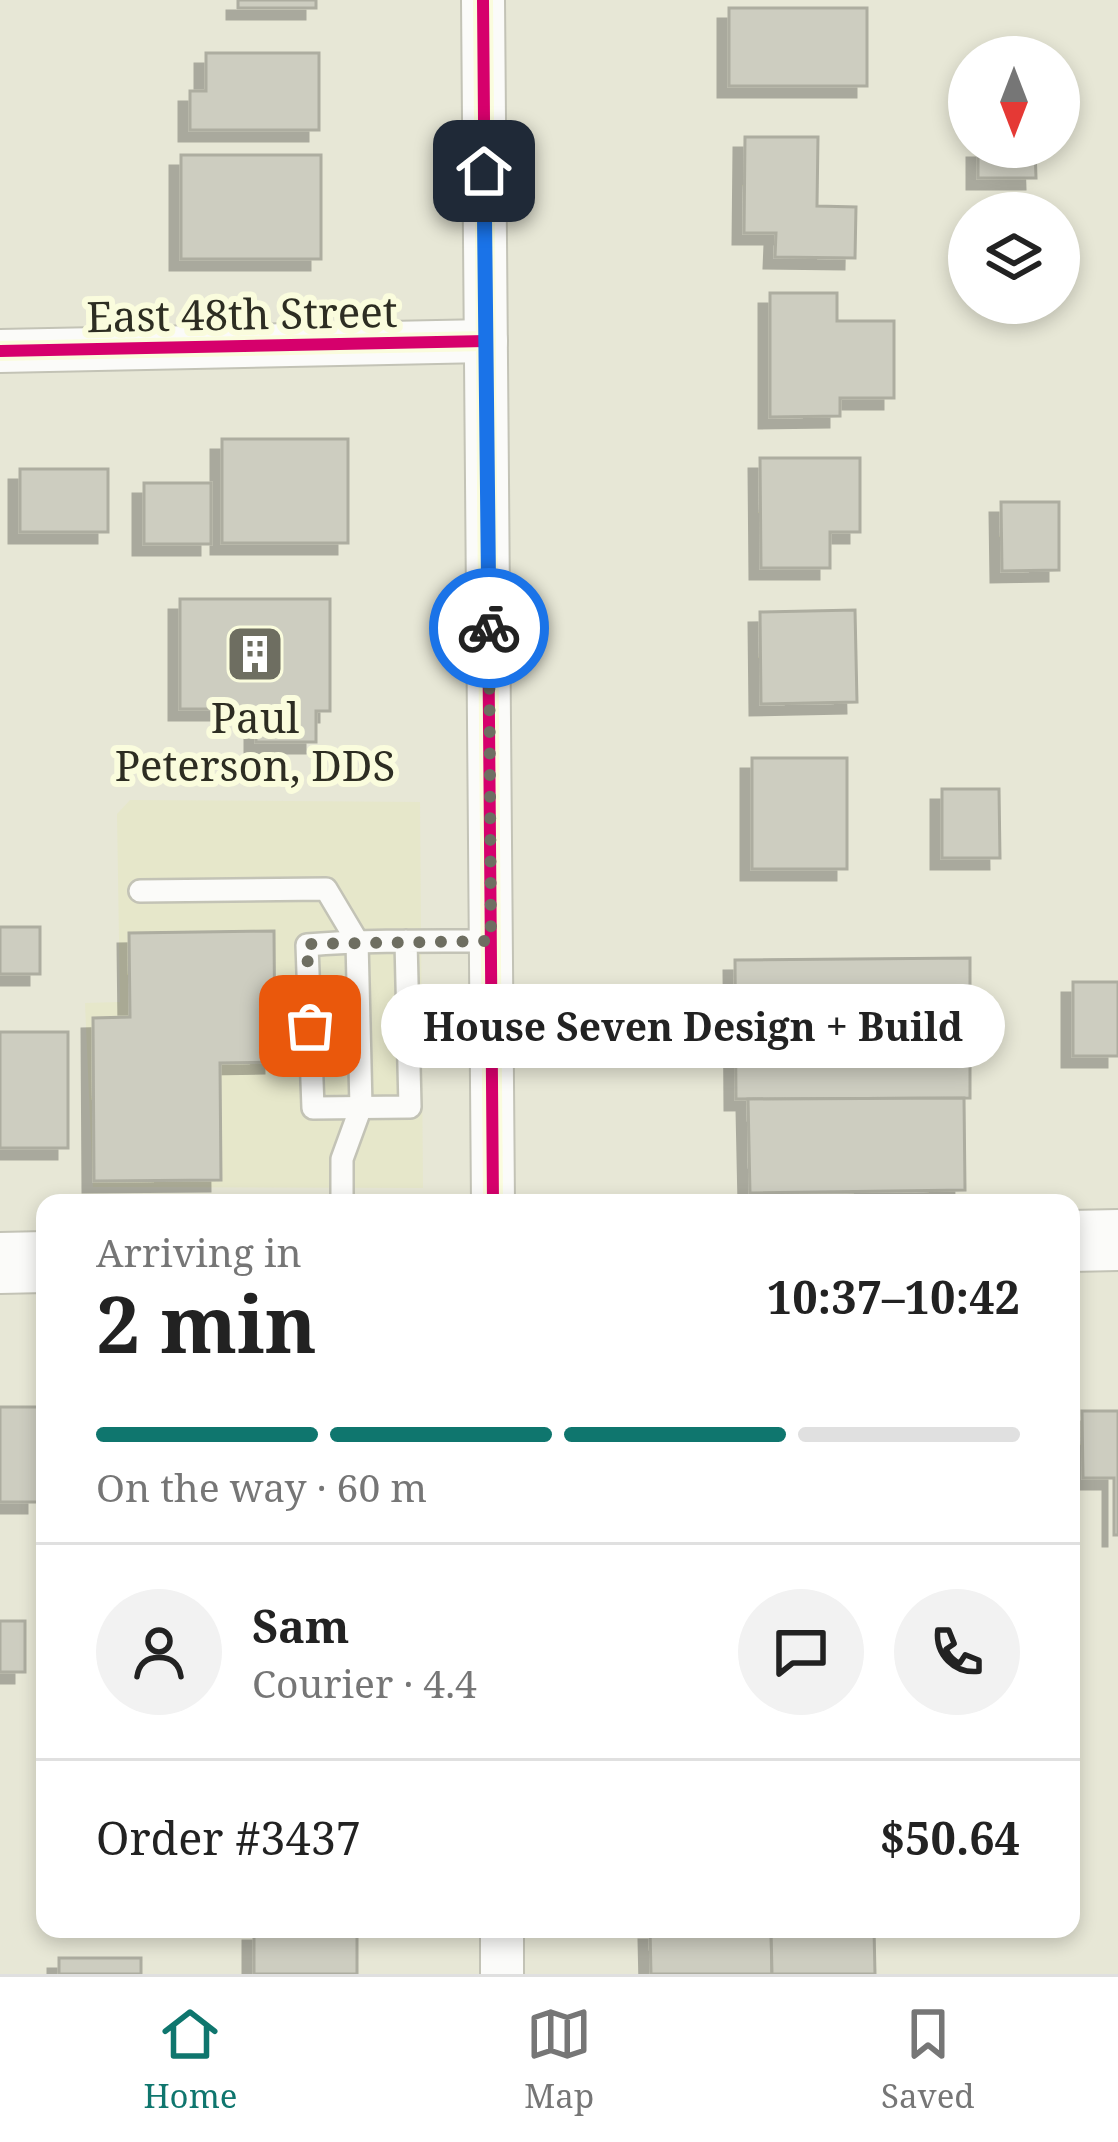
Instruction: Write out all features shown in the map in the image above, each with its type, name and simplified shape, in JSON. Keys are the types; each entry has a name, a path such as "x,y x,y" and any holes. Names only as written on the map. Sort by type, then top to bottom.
{"street":[{"path":"483,0 494,1194"},
{"name":"East 48th Street","path":"0,351 486,341"},
{"path":"1080,1241 1118,1240"},
{"path":"0,1263 36,1262"},
{"path":"502,1938 502,1974"}],"lane":[{"path":"140,891 326,889 357,941 361,1107 342,1159 342,1194"},
{"path":"406,941 410,1107 313,1108 307,944 357,941 406,941 491,941"}],"shaded area":[{"path":"130,800 420,802 423,1188 93,1187 85,1003 120,1002 117,814"}],"building":[{"path":"238,0 316,0 316,8 238,8"},
{"path":"729,8 867,8 867,86 729,86"},
{"path":"206,53 319,53 319,130 190,130 190,91 206,91"},
{"path":"745,137 818,137 817,206 856,207 855,258 775,257 776,233 744,233"},
{"path":"181,155 321,155 321,259 181,259"},
{"path":"978,168 1036,168 1036,178 978,178"},
{"path":"770,293 837,293 837,321 894,321 894,398 840,398 840,416 770,417"},
{"path":"222,439 348,439 348,543 222,543"},
{"path":"760,458 860,458 860,532 830,532 830,568 761,568"},
{"path":"20,469 108,469 108,532 20,532"},
{"path":"144,483 211,483 211,544 144,544"},
{"path":"1001,502 1059,502 1059,570 1002,571"},
{"name":"Paul Peterson, DDS","path":"180,599 330,599 330,711 316,711 316,742 256,742 256,709 180,709"},
{"path":"855,610 857,702 761,704 760,612"},
{"path":"752,758 847,758 847,869 752,869"},
{"path":"942,789 999,789 1000,858 942,858"},
{"path":"0,927 40,927 40,974 0,974"},
{"path":"274,931 275,1062 220,1063 221,1180 94,1181 93,1018 130,1017 129,933"},
{"path":"970,958 970,1098 736,1099 735,960"},
{"path":"1073,982 1118,982 1118,1056 1073,1056"},
{"path":"0,1032 68,1032 68,1148 0,1148"},
{"path":"964,1098 965,1190 750,1193 748,1099"},
{"path":"0,1407 36,1407 36,1502 0,1502"},
{"path":"1082,1411 1118,1411 1118,1535 1114,1535 1114,1478 1083,1478"},
{"path":"0,1621 25,1621 25,1672 0,1672"},
{"path":"254,1938 357,1938 357,1974 254,1974"},
{"path":"650,1938 771,1938 772,1974 651,1974"},
{"path":"771,1938 874,1938 875,1974 772,1974"},
{"path":"59,1958 141,1958 141,1974 59,1974"}],"cycle path":[{"path":"483,0 493,1194"},
{"path":"0,351 486,341"}],"way so far":[{"path":"310,1026 307,944 491,941 489,628"}],"place":[{"name":"Paul Peterson, DDS","path":"255,654"},
{"name":"House Seven Design + Build","path":"310,1026"}],"route":[{"path":"484,171 489,628"}]}
